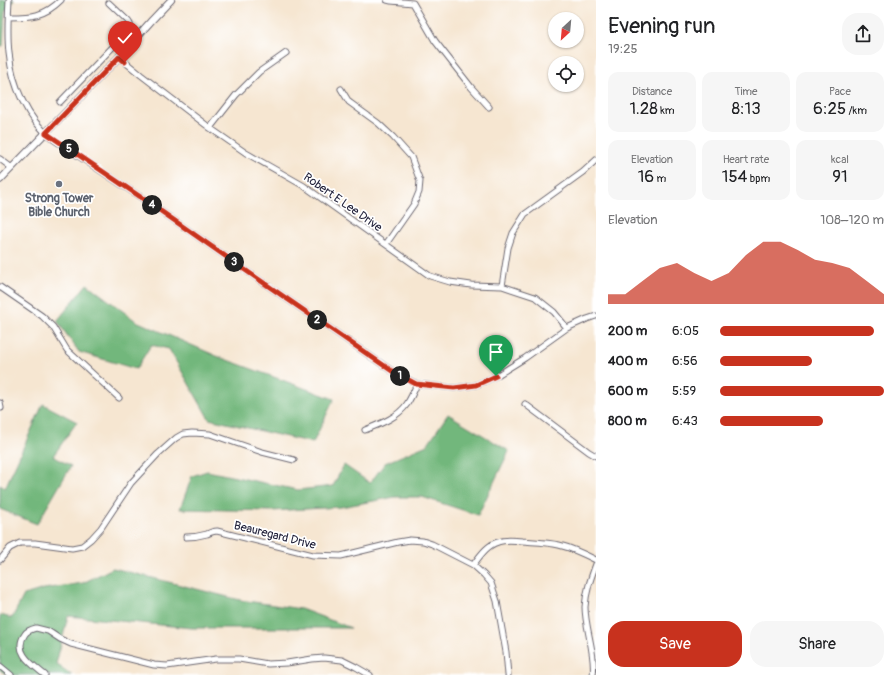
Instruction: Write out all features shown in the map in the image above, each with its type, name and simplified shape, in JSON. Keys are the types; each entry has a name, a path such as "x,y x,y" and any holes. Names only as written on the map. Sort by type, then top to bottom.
{"main road":[{"path":"0,180 119,57 171,0"}],"street":[{"path":"9,0 9,54 14,78 36,123 46,133 158,208 392,371 416,384 454,388 476,385 502,373 567,328 596,316"},
{"path":"9,17 27,17 38,15 50,9 61,0"},
{"path":"387,0 413,3 435,41 471,88 489,107"},
{"path":"60,102 130,28 128,21 109,3"},
{"path":"210,128 236,95 259,72 286,54"},
{"name":"Robert E Lee Drive","path":"119,57 210,128 246,153 304,186 430,276 450,282 471,285 502,286 535,297 554,312 567,328"},
{"path":"88,72 97,79"},
{"path":"341,89 349,102 378,123 411,157 420,181 419,192 414,204 386,244"},
{"path":"0,159 12,168"},
{"path":"502,286 508,248 513,233 525,214 583,172 596,160"},
{"path":"0,287 42,316 53,327 67,350 119,398"},
{"path":"365,430 398,414 408,403 416,384"},
{"path":"524,404 588,452 596,456"},
{"path":"0,560 10,548 20,543 35,543 72,548 82,546 101,528 131,483 160,451 183,434 210,434 262,452 294,460"},
{"name":"Beauregard Drive","path":"186,537 217,531 322,556 341,556 410,540 423,541 432,544 474,565 484,574 491,584 497,601 506,652 508,675"},
{"path":"474,565 480,555 488,547 497,542 508,540 546,542 573,549 596,560"},
{"path":"593,675 594,662 585,607 587,590 596,564"},
{"path":"45,675 27,659 21,651 20,645 25,633 36,628 48,631 71,644 154,665 167,666 216,659 239,659 268,664 324,658 342,660 356,666 370,675"},
{"path":"0,666 11,675"}],"green space":[{"path":"0,0 14,0 5,12 3,46 0,46"},
{"path":"87,284 136,321 219,357 334,399 313,443 209,419 169,349 151,345 136,369 79,352 57,321"},
{"path":"43,404 77,422 53,456 71,466 37,524 0,509 0,485 5,488"},
{"path":"448,414 509,451 478,515 422,497 395,497 341,507 272,511 180,509 192,476 207,471 298,490 333,486 344,465 370,483 385,463 427,445"},
{"path":"113,568 240,600 301,609 351,628 192,628 68,616 56,664 72,675 7,675 0,670 0,615 12,618 24,595 44,589 83,583"}],"place":[{"name":"Strong Tower Bible Church","path":"59,184"}],"route":[{"path":"125,62 119,57 46,133 392,371 416,384 454,388 476,385 496,376"}]}
